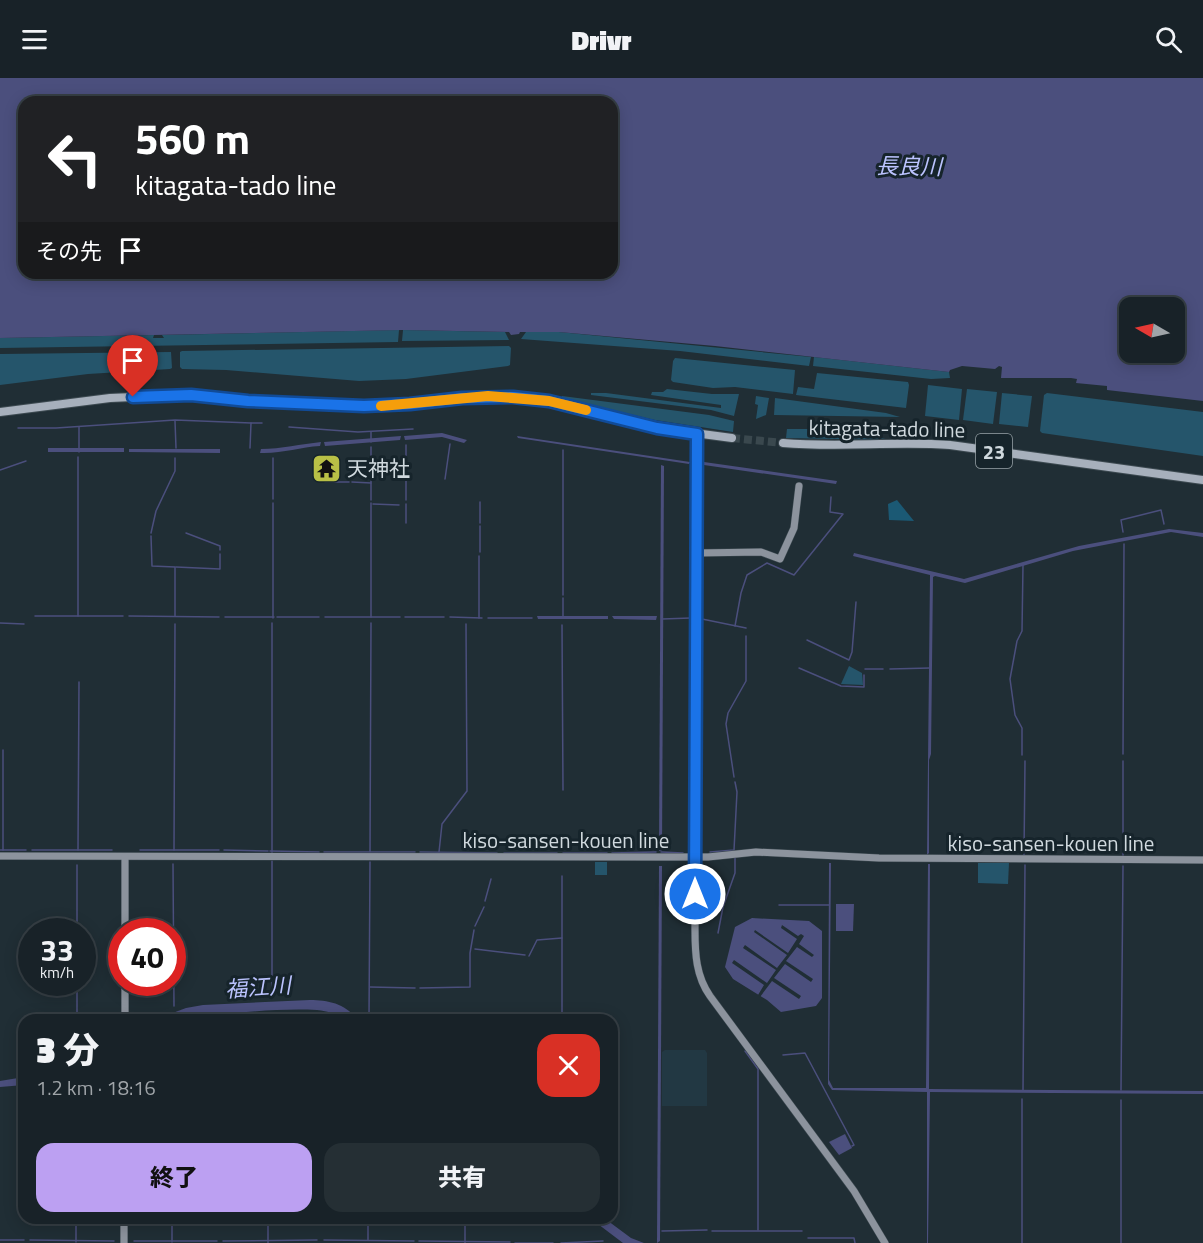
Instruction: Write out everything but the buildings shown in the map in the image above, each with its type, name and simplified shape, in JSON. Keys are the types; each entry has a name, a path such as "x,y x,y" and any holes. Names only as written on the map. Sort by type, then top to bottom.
{"main road":[{"path":"0,412 110,398 156,396 191,395 248,401 364,406 505,397 549,401 657,428 732,438"},
{"path":"697,434 695,951 697,965 705,989 854,1191 885,1243"},
{"name":"kitagata-tado line","path":"783,443 835,446 950,445 1203,480"},
{"path":"696,553 761,552 780,559 794,528 799,486"},
{"name":"kiso-sansen-kouen line","path":"0,856 696,857 756,852 879,858 1203,860"},
{"path":"125,857 125,918"},
{"path":"125,996 125,1014"},
{"path":"124,1224 124,1243"}],"shaded area":[{"path":"399,330 398,342 0,348 0,338 154,335 153,338 164,338 162,335"},
{"path":"403,330 505,332 509,340 402,341"},
{"path":"526,332 559,332 811,357 809,366 680,351 521,339"},
{"path":"509,346 511,348 510,365 508,366 406,379 359,381 226,370 182,369 180,367 180,352 182,351"},
{"path":"171,352 172,368 170,369 88,374 0,385 0,354"},
{"path":"814,357 949,372 950,378 931,379 813,366"},
{"path":"675,358 795,370 793,394 735,387 713,388 673,382 671,380"},
{"path":"817,373 908,382 906,408 796,395 798,387 814,389"},
{"path":"928,385 962,389 959,420 925,416"},
{"path":"667,389 712,394 739,394 734,416 711,410 591,395 591,393 606,393 721,408 721,405 651,395 652,392 663,392"},
{"path":"967,389 997,392 993,424 963,420"},
{"path":"1002,393 1032,396 1028,427 999,424"},
{"path":"1047,393 1203,412 1203,456 1042,433 1040,431 1044,395"},
{"path":"562,396 709,415 734,421 733,432 655,420 561,398"},
{"path":"756,396 769,398 766,415 756,419 758,405 755,404"},
{"path":"775,398 886,413 900,417 774,415"},
{"path":"787,429 816,429 886,440 786,438"},
{"path":"897,500 914,521 889,520 888,504"},
{"path":"849,666 862,673 863,685 841,684"},
{"path":"595,862 607,862 607,875 595,875"},
{"path":"978,863 1009,863 1008,884 978,883"},
{"path":"665,1050 705,1050 707,1053 707,1106 662,1106 662,1052"}],"water":[{"name":"長良川","path":"0,78 1203,78 1203,401 1107,390 1107,386 1076,383 1077,379 1071,378 1001,378 1002,367 999,366 995,369 962,366 949,372 715,346 559,332 520,332 511,335 509,332 403,330 0,338"},
{"path":"442,433 467,440 464,443 442,437 405,440 404,436"},
{"path":"401,436 400,440 325,446 324,442"},
{"path":"517,436 690,462 689,464 518,438"},
{"path":"321,442 320,446 260,453 261,449"},
{"path":"48,448 124,448 124,452 48,452"},
{"path":"129,449 220,449 220,453 129,452"},
{"path":"704,462 837,481 836,484 704,465"},
{"path":"661,465 664,466 662,851 659,851"},
{"path":"1169,529 1203,533 1203,537 1171,532 1073,551 965,583 933,577 929,853 927,855 930,575 853,556 854,553 964,579 1079,546"},
{"path":"537,616 608,616 608,619 538,619"},
{"path":"612,616 657,616 656,620 614,619"},
{"path":"829,863 831,863 829,1080 833,1088 926,1088 928,864 930,864 929,1089 1203,1091 1203,1094 930,1092 927,1243 927,1092 832,1090 828,1084"},
{"path":"659,866 662,866 660,1241 657,1243"},
{"path":"836,904 854,904 853,931 836,931"},
{"path":"752,918 809,921 822,931 822,998 816,1006 781,1012 767,1000 733,979 725,967 735,927"},
{"path":"310,1000 336,1004 352,1014 302,1010 170,1014 203,1005"},
{"path":"18,1078 18,1086 0,1087 0,1081"},
{"path":"845,1134 852,1148 839,1155 829,1142"},
{"path":"598,1224 612,1224 631,1238 644,1243 623,1243"}],"pier":[{"path":"782,925 798,936 801,934 804,936 799,944 814,955 812,957 797,947 786,961 813,979 811,982 785,964 774,978 801,996 799,999 772,981 760,997 758,995 764,985 732,963 734,960 767,983 776,970 743,948 745,945 777,968 787,955 754,932 755,930 788,953 797,939 781,928"}],"waterway":[{"path":"18,428 56,428 175,420 251,423"},
{"path":"175,421 176,448"},
{"path":"250,448 251,423 262,423"},
{"path":"79,427 79,452"},
{"path":"289,427 358,432 413,429"},
{"path":"371,432 371,442"},
{"path":"445,479 450,444"},
{"path":"406,445 406,500"},
{"path":"371,447 371,500"},
{"path":"563,450 563,595"},
{"path":"78,457 78,616"},
{"path":"151,533 156,511 175,471 175,458"},
{"path":"273,458 273,499"},
{"path":"0,470 26,461"},
{"path":"325,482 349,482"},
{"path":"352,482 371,483"},
{"path":"735,626 747,575 767,563 794,575 843,514 830,512 831,497"},
{"path":"480,502 480,523"},
{"path":"273,503 273,618"},
{"path":"371,503 371,617"},
{"path":"373,504 399,505"},
{"path":"406,504 406,523"},
{"path":"1123,532 1121,520 1161,510 1164,524"},
{"path":"480,526 480,552"},
{"path":"186,533 220,546 220,550"},
{"path":"151,536 152,566 175,567 175,616"},
{"path":"1123,754 1124,544"},
{"path":"176,567 220,569 220,554"},
{"path":"479,556 479,618"},
{"path":"1022,755 1022,728 1015,715 1010,679 1017,641 1022,631 1023,565"},
{"path":"563,598 563,618"},
{"path":"807,640 849,660 852,652 856,602"},
{"path":"35,616 123,616"},
{"path":"129,616 219,617"},
{"path":"225,617 274,617"},
{"path":"277,617 319,617"},
{"path":"325,617 400,617"},
{"path":"405,617 444,617"},
{"path":"450,617 482,618"},
{"path":"488,618 532,618"},
{"path":"662,619 691,618"},
{"path":"702,619 746,628"},
{"path":"0,623 24,624"},
{"path":"272,623 272,853"},
{"path":"370,852 371,623"},
{"path":"174,850 175,624"},
{"path":"439,852 442,824 467,791 466,624"},
{"path":"562,625 563,790"},
{"path":"734,777 726,724 728,713 746,681 746,636"},
{"path":"799,668 841,686 864,687 864,675"},
{"path":"890,669 930,668"},
{"path":"865,669 883,669"},
{"path":"78,850 79,682"},
{"path":"3,750 3,850"},
{"path":"1024,855 1025,761"},
{"path":"1123,761 1123,857"},
{"path":"710,852 734,850 737,792 735,782"},
{"path":"0,850 26,850"},
{"path":"32,850 112,850"},
{"path":"140,850 219,850"},
{"path":"224,850 268,851"},
{"path":"270,851 319,852"},
{"path":"324,852 415,852"},
{"path":"420,852 497,853"},
{"path":"612,853 656,852"},
{"path":"661,852 683,853"},
{"path":"504,853 557,853"},
{"path":"563,853 607,853"},
{"path":"718,933 723,907 735,873 735,858"},
{"name":"福江川","path":"272,861 272,995"},
{"path":"369,1014 370,862"},
{"path":"173,864 174,1006"},
{"path":"77,865 77,918"},
{"path":"1023,1090 1025,865"},
{"path":"1121,1090 1123,866"},
{"path":"562,876 562,1014"},
{"path":"485,901 491,879"},
{"path":"779,905 829,905"},
{"path":"475,926 484,907"},
{"path":"420,988 470,987 470,953 474,930"},
{"path":"529,956 537,940 562,938"},
{"path":"475,949 525,955"},
{"path":"370,987 415,988"},
{"path":"77,996 77,1014"},
{"path":"745,1051 758,1069 758,1230"},
{"path":"783,1055 805,1053 854,1145 852,1146"},
{"path":"1022,1099 1022,1243"},
{"path":"1121,1100 1121,1243"},
{"path":"76,1224 76,1242"},
{"path":"172,1224 172,1242"},
{"path":"268,1224 268,1243"},
{"path":"368,1224 368,1240"},
{"path":"465,1224 465,1243"},
{"path":"662,1231 707,1230"},
{"path":"712,1231 802,1231"},
{"path":"808,1238 854,1238 855,1243"},
{"path":"0,1240 24,1240"},
{"path":"30,1240 114,1241"},
{"path":"223,1241 317,1240"},
{"path":"324,1240 414,1241"},
{"path":"134,1241 217,1241"},
{"path":"419,1241 510,1242"},
{"path":"561,1243 603,1241"},
{"path":"515,1243 553,1243"}],"tunnel":[{"path":"732,438 783,443"}],"slow traffic":[{"path":"381,406 488,396 549,401 586,410"}],"place":[{"name":"天神社","path":"326,468"}],"route":[{"path":"133,397 191,395 248,401 364,406 488,396 513,397 569,405 657,428 697,434 695,894"}]}
